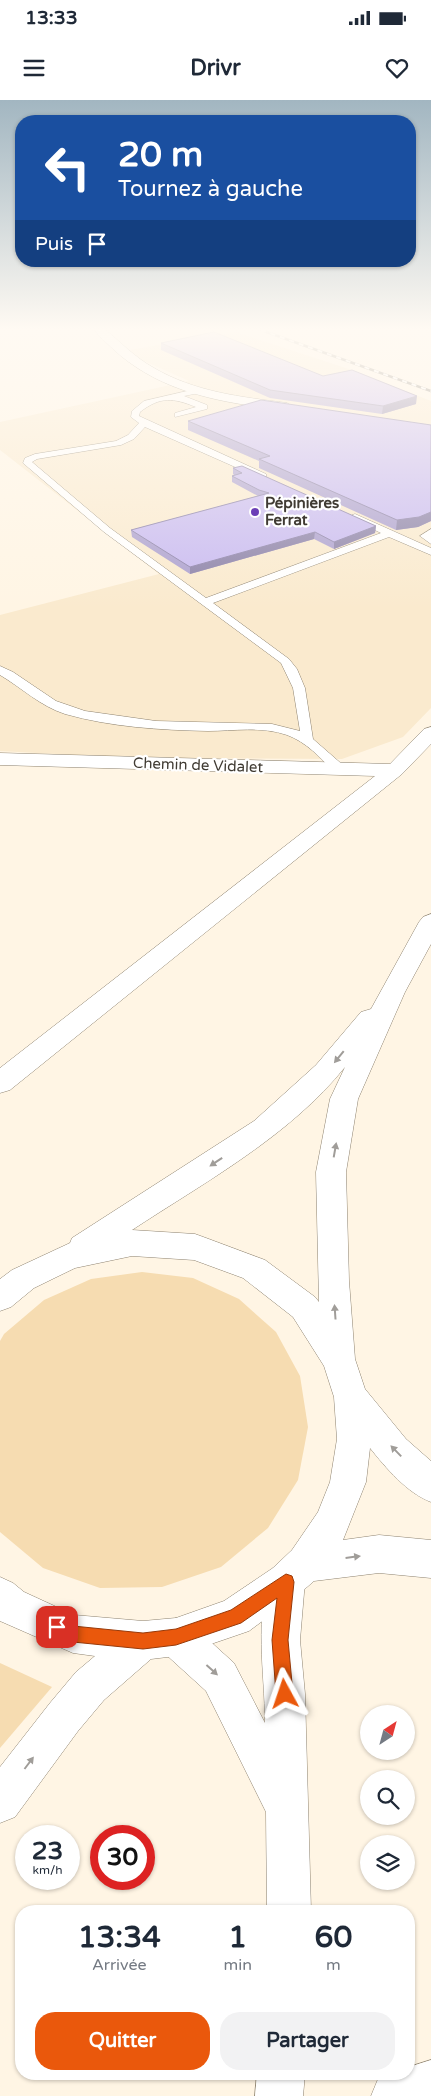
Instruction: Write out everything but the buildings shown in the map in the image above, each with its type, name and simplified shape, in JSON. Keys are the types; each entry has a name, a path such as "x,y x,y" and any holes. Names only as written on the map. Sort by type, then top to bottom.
{"street":[{"path":"0,1083 395,770 431,733"},
{"name":"Chemin de Vidalet","path":"0,759 395,770"},
{"path":"0,1802 64,1717 90,1686 159,1639 235,1617 296,1572 332,1524 348,1482 354,1439 350,1397 339,1360 333,1281 331,1172 344,1099 392,992 431,922"},
{"path":"8,1285 69,1256 264,1129 326,1072 392,992"},
{"path":"69,1256 132,1243 141,1243 195,1247 254,1269 304,1307 339,1360"},
{"path":"350,1397 394,1451 431,1485"},
{"path":"296,1572 379,1554 431,1559"},
{"path":"289,1905 285,1694 280,1640 296,1572"},
{"path":"0,1596 10,1606 73,1634 159,1639 220,1677 288,1812"},
{"path":"280,2096 281,2080"},
{"path":"395,2096 431,2084"}],"lane":[{"path":"144,423 271,479"},
{"path":"144,423 131,437 118,443 35,457 28,460 27,463 107,530 266,646 292,669 299,683 307,740"},
{"path":"348,514 431,552"},
{"path":"431,532 425,536 431,541"},
{"path":"204,602 390,533"},
{"path":"0,670 55,706 79,714 134,722 205,727 274,728 292,732 315,744 339,769"}],"shaded area":[{"name":"Pépinières Ferrat","path":"0,423 431,423 431,708 403,737 342,759 130,758 0,751 0,615 159,574 0,450"},
{"path":"142,1272 193,1278 239,1299 276,1332 300,1376 308,1427 298,1480 268,1528 221,1567 162,1587 100,1588 43,1568 0,1532 0,1341 4,1334 44,1300 91,1279"},
{"path":"0,1663 52,1687 0,1748"}],"place":[{"name":"Pépinières Ferrat","path":"255,512"}],"route":[{"path":"57,1627 73,1634 143,1641 176,1637 235,1617 286,1582 280,1640 285,1694"}]}
